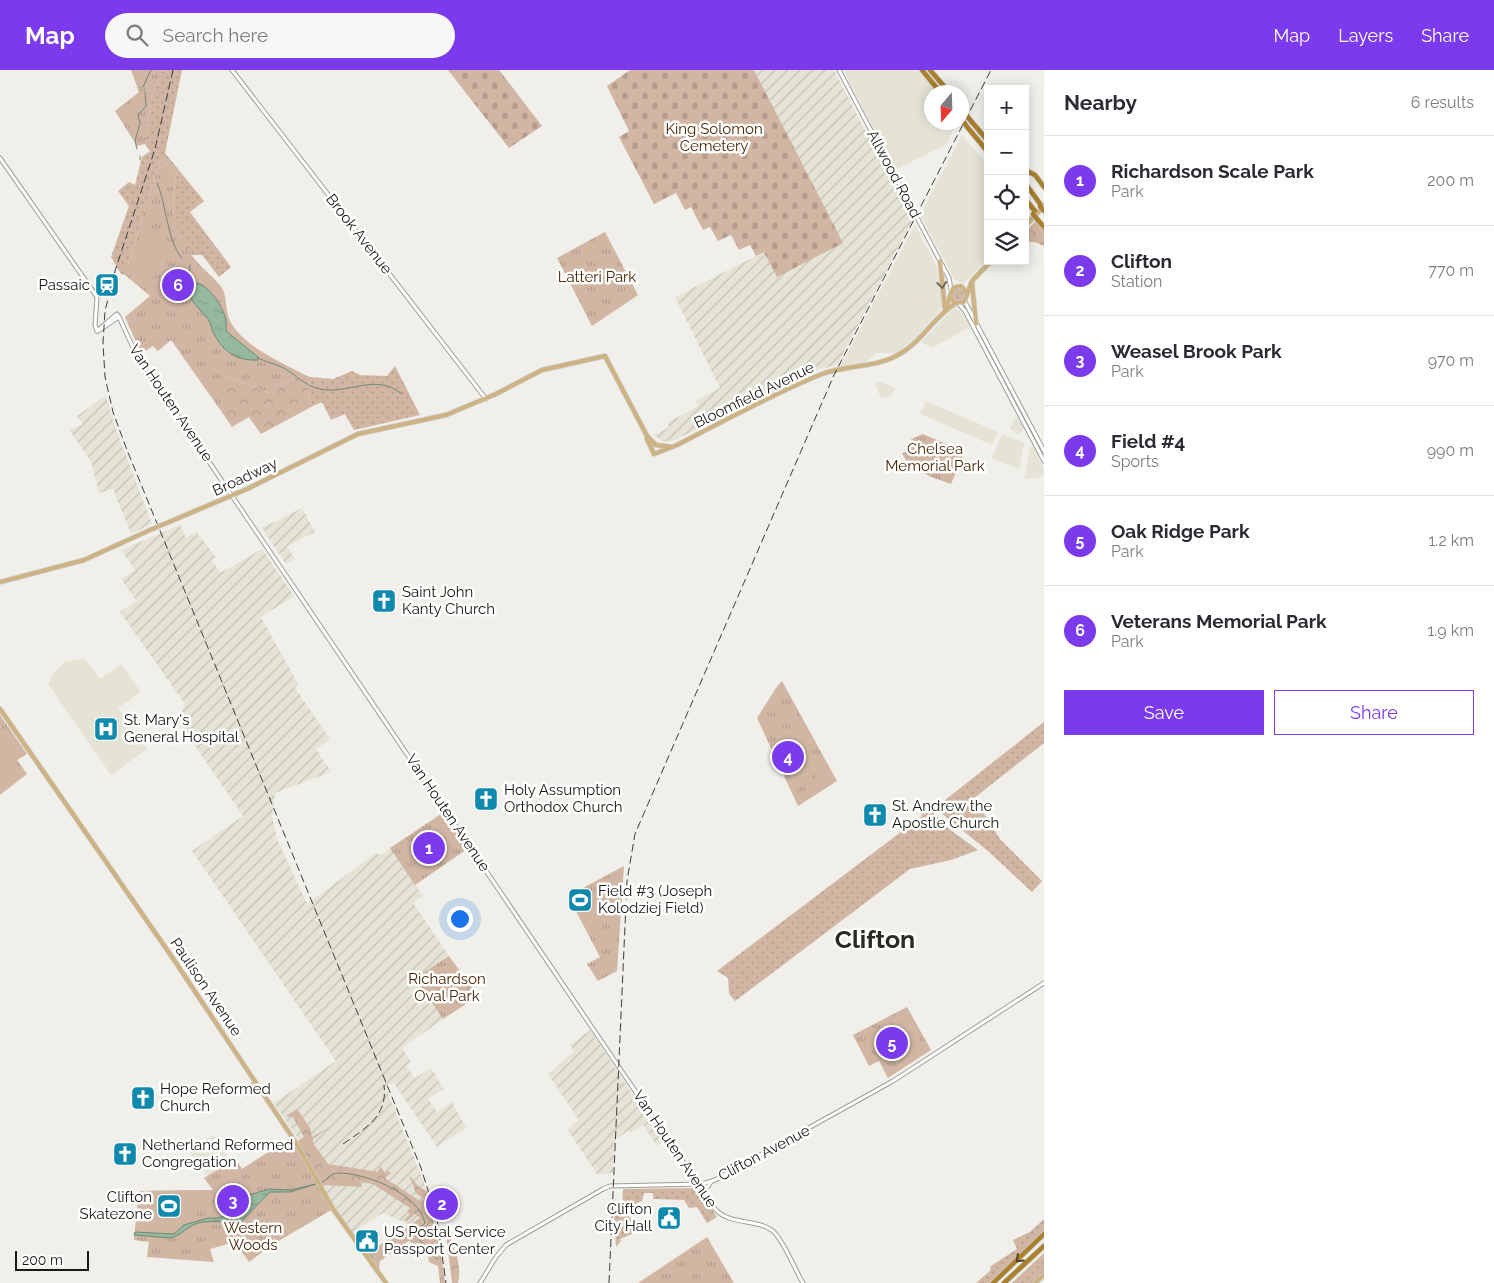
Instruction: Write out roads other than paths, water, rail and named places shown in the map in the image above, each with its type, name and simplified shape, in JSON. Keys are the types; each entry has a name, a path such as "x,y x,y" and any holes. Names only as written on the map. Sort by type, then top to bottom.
{"highway":[{"path":"922,70 934,85"},
{"path":"930,70 942,85"},
{"path":"969,118 984,136"},
{"path":"969,129 984,147"},
{"path":"1029,173 1044,187"},
{"path":"1029,188 1043,207"},
{"path":"1029,192 1043,207"},
{"path":"1029,205 1044,227"},
{"path":"1029,208 1034,212"},
{"path":"1038,218 1044,222"},
{"path":"993,1283 1044,1234"},
{"path":"1004,1283 1044,1246"}],"main road":[{"name":"Brook Avenue","path":"232,70 486,399"},
{"name":"Allwood Road","path":"839,70 949,278 951,289"},
{"name":"Van Houten Avenue","path":"0,158 98,299 95,325 97,331 118,315 136,354 706,1195 723,1216 763,1226 773,1232 803,1283"},
{"path":"1029,222 1043,207"},
{"path":"940,261 946,309"},
{"path":"987,265 972,281 965,300 966,306 1044,451"},
{"name":"Allwood Road","path":"949,278 959,286"},
{"path":"972,281 951,289 950,298 965,311 1044,461"},
{"path":"972,281 976,324"},
{"path":"959,286 967,293"},
{"name":"Bloomfield Avenue","path":"946,309 950,298"},
{"path":"957,303 965,300"},
{"name":"Bloomfield Avenue","path":"498,393 542,370 605,356 647,436 654,454 823,374 865,366 897,356 915,343 946,309 957,303"},
{"name":"Broadway","path":"0,582 84,560 150,530 233,496 358,434 446,416 498,393"},
{"path":"647,436 656,446 672,447"},
{"name":"Paulison Avenue","path":"0,708 181,969 296,1143 333,1209 386,1283"},
{"name":"Clifton Avenue","path":"480,1283 506,1245 607,1187 699,1184 712,1181 893,1082 1044,983"},
{"path":"706,1195 706,1189 712,1181"},
{"path":"1034,1283 1044,1275"}],"water":[{"path":"198,283 212,293 222,309 226,320 227,332 258,357 258,360 237,357 222,346 214,334 210,322 188,294 192,286"},
{"path":"316,1184 290,1192 270,1192 237,1226 220,1222 202,1222 192,1225 170,1238 134,1235 135,1232 174,1234 184,1225 208,1218 224,1216 227,1209 239,1198 269,1189 291,1190"}],"waterway":[{"path":"143,87 151,70"},
{"path":"137,149 135,141 140,123 138,115 146,106 145,92"},
{"path":"157,183 173,243 182,258"},
{"path":"190,265 189,283 192,286"},
{"path":"258,358 284,368 315,388 331,390 372,384 392,388 402,394"},
{"path":"322,1182 335,1173 349,1174 376,1181 402,1194 420,1212 425,1223 415,1232 416,1236 437,1259"}],"railway":[{"path":"173,70 155,149 115,271 105,311 103,343 105,377 113,412 127,450 421,1168 437,1219 446,1283"},
{"path":"609,1283 627,881 635,834 834,375 991,70"},
{"path":"343,1144 374,1120 379,1113 383,1105 384,1085"}],"place":[{"name":"Passaic","path":"107,285"},
{"name":"Veterans Memorial Park","path":"178,285"},
{"name":"Saint John Kanty Church","path":"384,601"},
{"name":"St. Mary's General Hospital","path":"106,729"},
{"name":"Field #4","path":"788,757"},
{"name":"Holy Assumption Orthodox Church","path":"486,799"},
{"name":"St. Andrew the Apostle Church","path":"875,815"},
{"name":"Richardson Scale Park","path":"429,848"},
{"name":"Field #3 (Joseph Kolodziej Field)","path":"580,900"},
{"name":"Oak Ridge Park","path":"892,1043"},
{"name":"Hope Reformed Church","path":"143,1098"},
{"name":"Netherland Reformed Congregation","path":"125,1154"},
{"name":"Weasel Brook Park","path":"233,1201"},
{"name":"Clifton","path":"442,1204"},
{"name":"Clifton Skatezone","path":"169,1206"},
{"name":"Clifton City Hall","path":"669,1218"},
{"name":"US Postal Service Passport Center","path":"367,1241"}],"district":[{"name":"Clifton","path":"875,939"}],"park label":[{"name":"King Solomon Cemetery","path":"714,138"},
{"name":"Latteri Park","path":"597,277"},
{"name":"Chelsea Memorial Park","path":"935,458"},
{"name":"Richardson Oval Park","path":"447,988"},
{"name":"Western Woods","path":"253,1236"}]}
